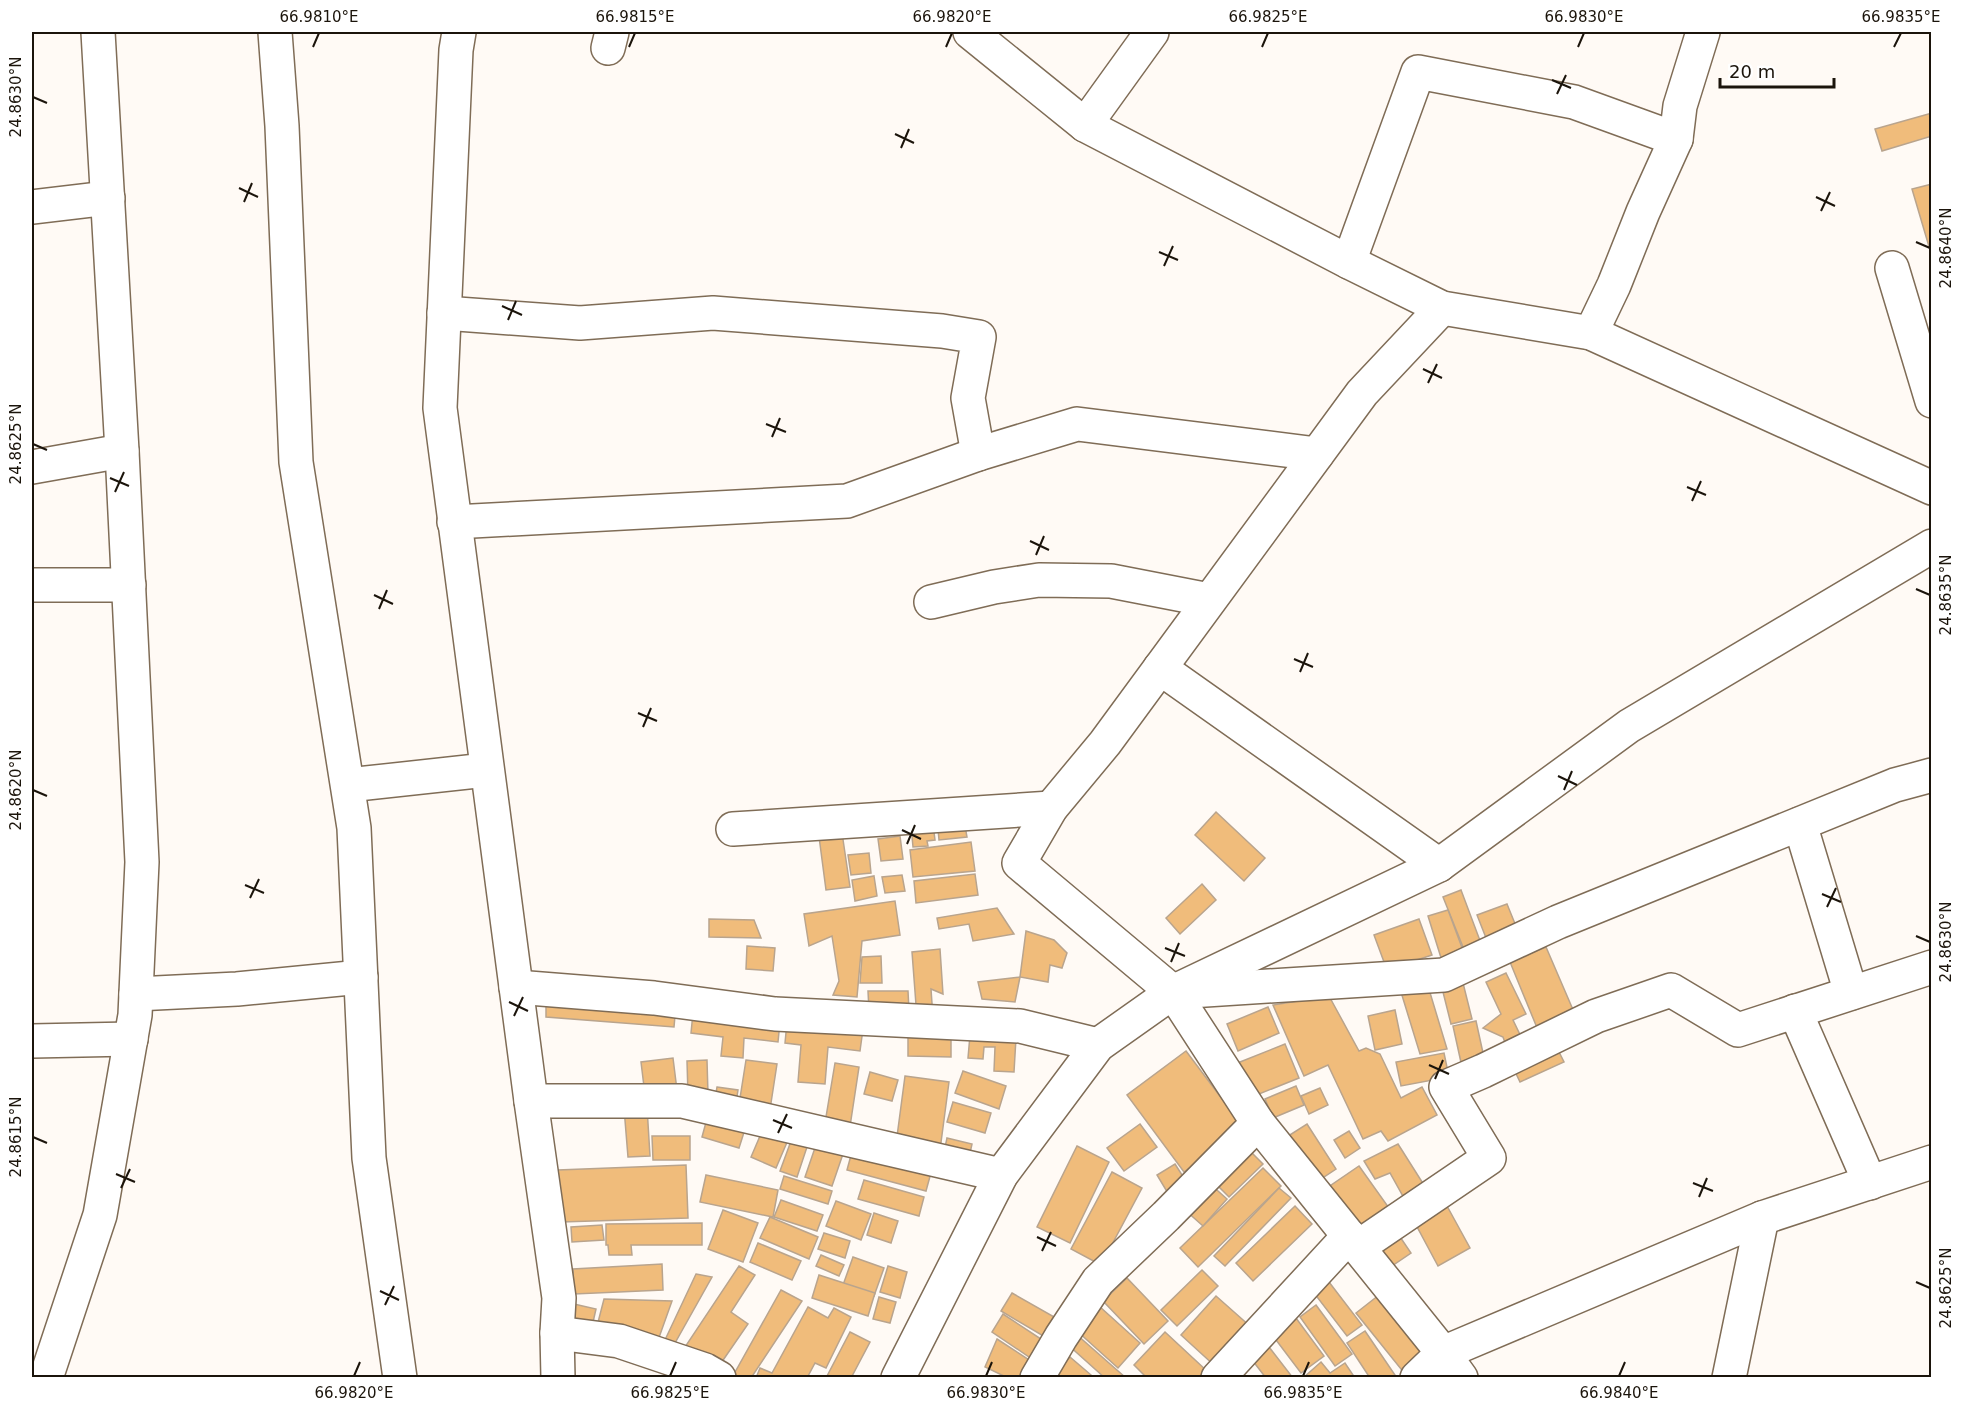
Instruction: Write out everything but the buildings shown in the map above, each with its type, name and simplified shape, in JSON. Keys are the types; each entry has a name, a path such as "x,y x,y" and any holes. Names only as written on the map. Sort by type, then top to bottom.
{"street":[{"path":"46,1377 100,1215 131,1039 136,994 142,862 98,32"},
{"path":"275,32 282,126 296,462 354,828 369,1158 400,1377"},
{"path":"459,32 456,50 440,408 486,770 559,1298 558,1377"},
{"path":"970,32 1085,125 1442,308 1591,333 1932,488"},
{"path":"1085,125 1152,32"},
{"path":"1591,333 1614,285 1643,212 1676,139 1680,106 1703,32"},
{"path":"1349,262 1418,72 1574,102 1676,139"},
{"path":"32,207 108,198"},
{"path":"1892,268 1932,401"},
{"path":"1442,308 1362,393 1105,743 1052,808 1019,863 1173,992 1258,1123 1452,1365"},
{"path":"444,313 580,323 713,313 942,331 979,337 968,398 978,454"},
{"path":"454,522 847,501 978,454 1077,424 1317,454"},
{"path":"32,467 122,451"},
{"path":"898,1377 1001,1176 1098,1045 1173,992 1439,865 1629,726 1932,546"},
{"path":"931,602 994,587 1039,580 1111,581 1209,600"},
{"path":"32,585 129,585"},
{"path":"1160,668 1439,865"},
{"path":"348,785 486,770"},
{"path":"1173,992 1444,975 1558,922 1895,785 1932,775"},
{"path":"733,829 1052,808"},
{"path":"1800,824 1851,993"},
{"path":"1218,1377 1353,1242 1489,1158 1446,1087 1596,1016 1671,990 1738,1030 1932,967"},
{"path":"136,994 237,989 361,977"},
{"path":"516,987 654,998 775,1014 1020,1026 1098,1045"},
{"path":"1795,1011 1870,1183"},
{"path":"32,1041 131,1039"},
{"path":"531,1101 682,1101 1001,1176"},
{"path":"1037,1377 1098,1281 1258,1123"},
{"path":"1417,1377 1452,1365 1762,1218 1932,1162"},
{"path":"1729,1377 1762,1218"},
{"path":"557,1333 619,1341 705,1370 718,1377"}]}
